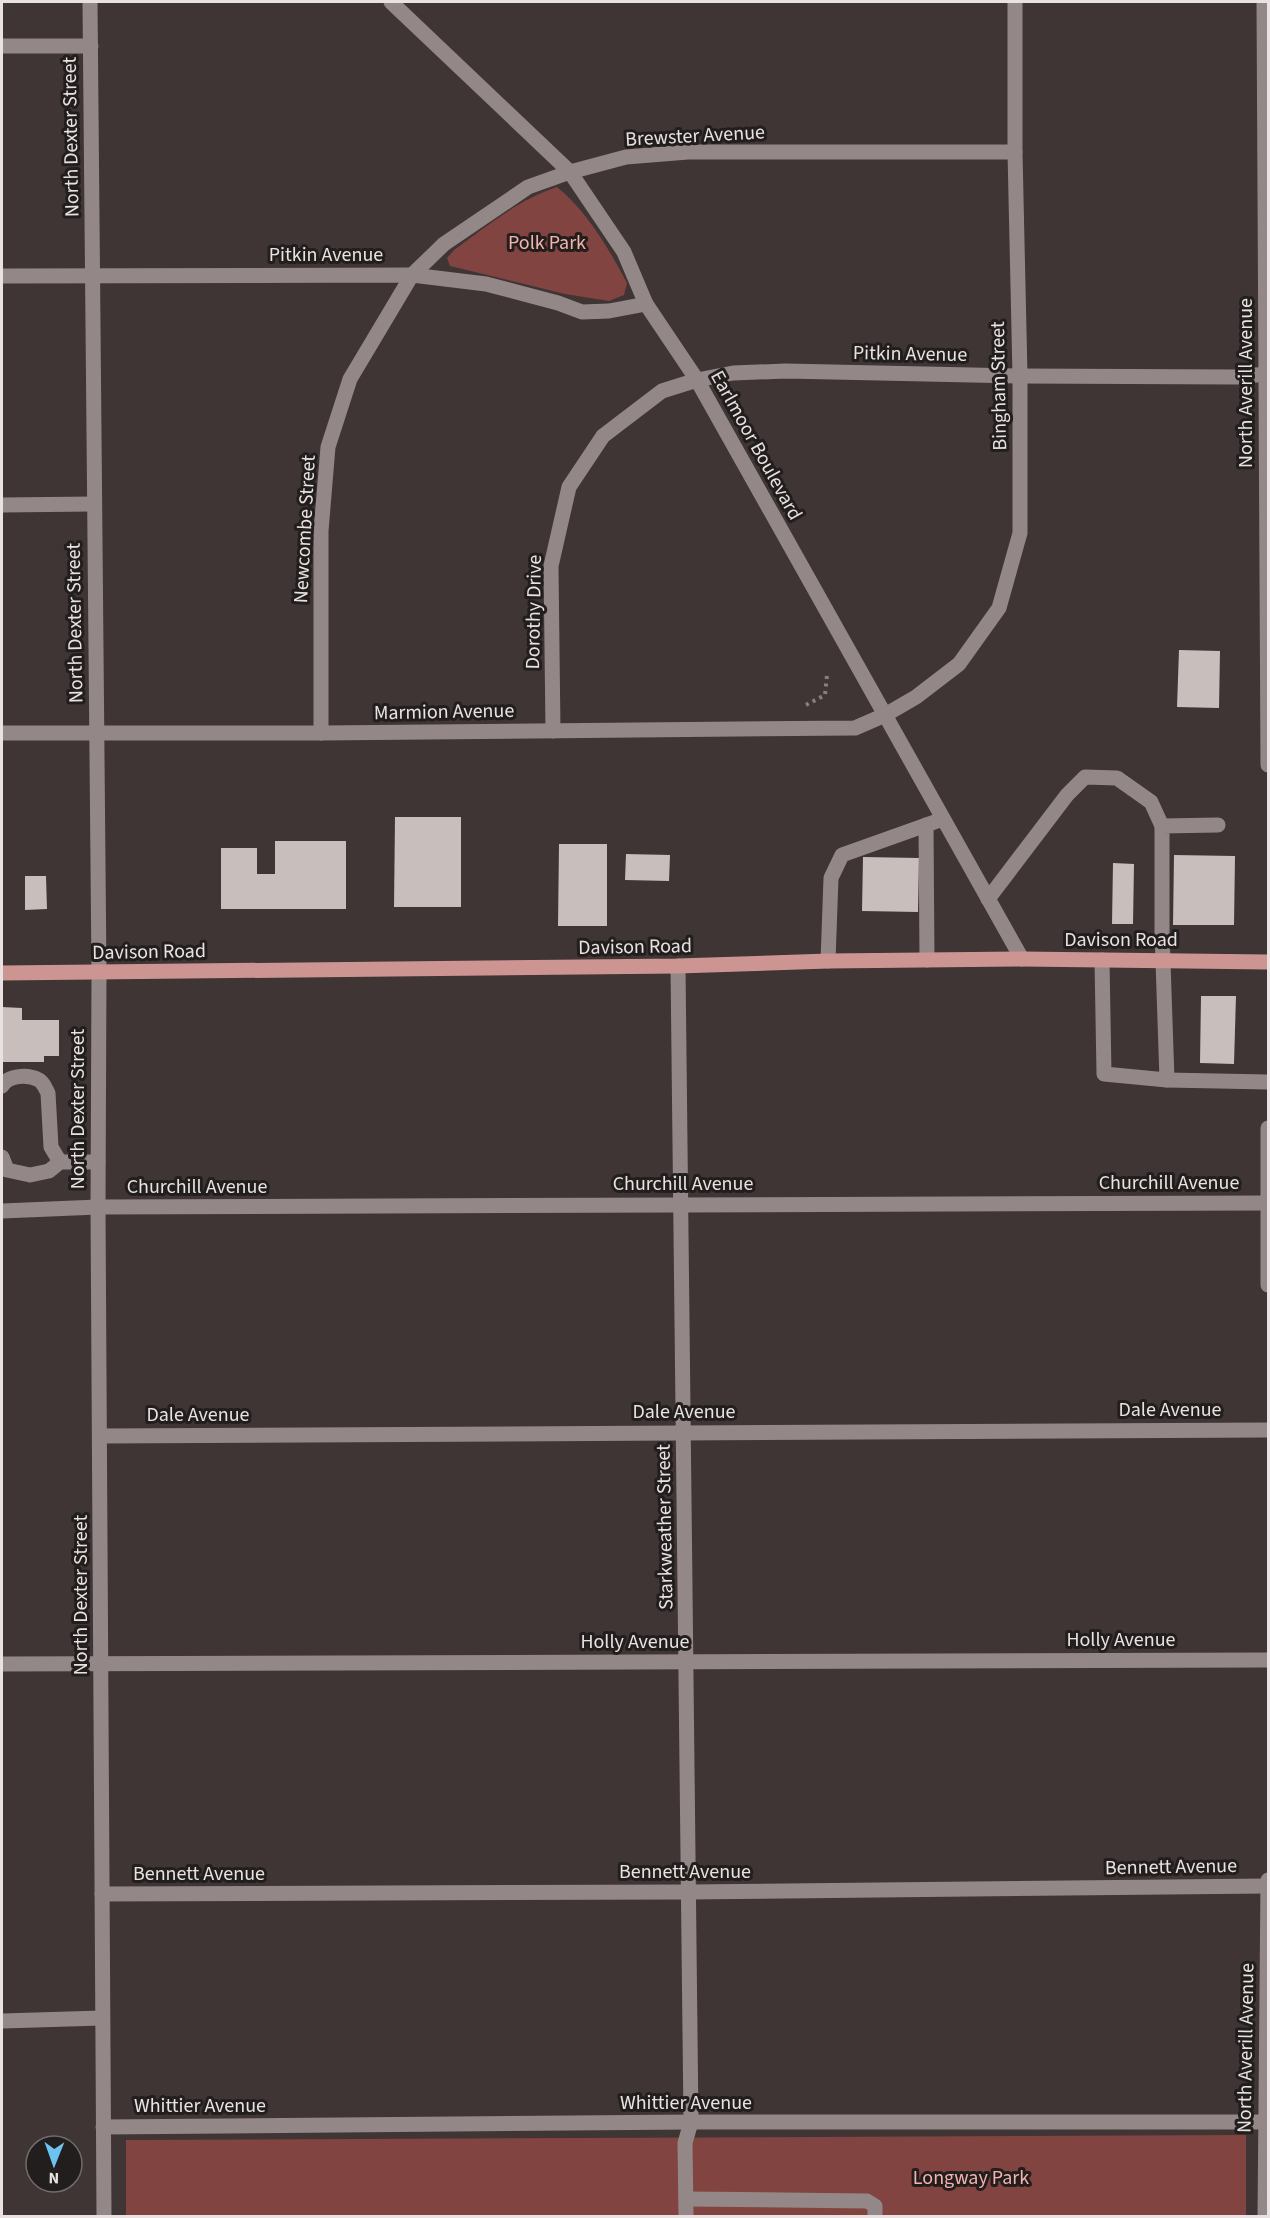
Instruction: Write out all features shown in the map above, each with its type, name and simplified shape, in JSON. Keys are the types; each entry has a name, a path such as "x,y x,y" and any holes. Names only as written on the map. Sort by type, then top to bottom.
{"main road":[{"name":"Davison Road","path":"2,973 678,966 828,961 1022,959 1269,962"}],"street":[{"name":"North Dexter Street","path":"90,2 99,972 98,1207 104,2217"},
{"name":"Earlmoor Boulevard","path":"392,2 570,172 624,252 646,304 697,380 1022,959"},
{"name":"Bingham Street","path":"885,715 916,697 959,664 999,608 1020,533 1020,376 1014,152 1015,2"},
{"name":"North Averill Avenue","path":"1264,2 1269,765"},
{"path":"2,46 91,46"},
{"name":"Brewster Avenue","path":"412,275 444,243 528,187 570,172 626,157 688,152 1014,152"},
{"name":"Pitkin Avenue","path":"2,276 412,275 486,284 558,303 582,312 609,311 646,304"},
{"name":"Newcombe Street","path":"321,733 321,531 328,447 350,379 412,275"},
{"name":"Pitkin Avenue","path":"697,380 733,373 786,371 1020,376 1237,377 1266,374"},
{"name":"Dorothy Drive","path":"553,731 551,566 569,487 603,436 662,391 697,380"},
{"path":"2,505 93,504"},
{"name":"Marmion Avenue","path":"2,733 321,733 855,728 885,715"},
{"path":"988,899 1066,795 1085,777 1117,778 1150,802 1162,826 1162,932 1167,1080"},
{"path":"828,961 831,878 842,855 943,819"},
{"path":"926,825 927,960"},
{"path":"1162,826 1218,825"},
{"path":"1102,960 1104,1074 1167,1080 1269,1082"},
{"name":"Starkweather Street","path":"678,966 691,2122 685,2143 686,2217"},
{"path":"2,1086 4,1082 15,1077 38,1079 44,1085 48,1093 51,1147 60,1162"},
{"path":"1269,1128 1269,1285"},
{"path":"2,1157 7,1170 30,1175 49,1171 60,1162 98,1162"},
{"name":"Churchill Avenue","path":"2,1211 98,1207 1268,1203"},
{"name":"Dale Avenue","path":"101,1436 1269,1430"},
{"name":"Holly Avenue","path":"2,1664 1269,1660"},
{"name":"North Averill Avenue","path":"1265,2217 1269,1880"},
{"name":"Bennett Avenue","path":"102,1894 688,1892 1268,1886"},
{"path":"2,2021 102,2018"},
{"name":"Whittier Avenue","path":"103,2127 691,2122 1267,2122"},
{"path":"686,2199 867,2201 874,2206 875,2217"}],"path":[{"path":"806,705 825,695 827,675"}],"green space":[{"name":"Polk Park","path":"557,187 578,207 605,244 627,283 624,295 609,301 565,294 450,266 447,258 454,250 516,206"},
{"name":"Longway Park","path":"1246,2135 1246,2216 126,2216 126,2140"}],"building":[{"path":"1179,650 1220,651 1219,708 1177,707"},
{"path":"395,817 461,817 461,907 394,907"},
{"path":"275,841 346,841 346,909 221,909 221,848 257,848 257,874 275,874"},
{"path":"559,844 607,844 607,926 558,926"},
{"path":"626,854 670,855 669,881 625,880"},
{"path":"1174,855 1235,856 1234,925 1173,925"},
{"path":"863,857 919,858 918,912 862,911"},
{"path":"1113,863 1134,864 1133,924 1112,924"},
{"path":"25,876 46,876 47,909 25,910"},
{"path":"1201,996 1236,996 1234,1064 1200,1063"},
{"path":"2,1007 22,1008 22,1020 59,1020 59,1056 44,1056 44,1062 2,1062"}]}
